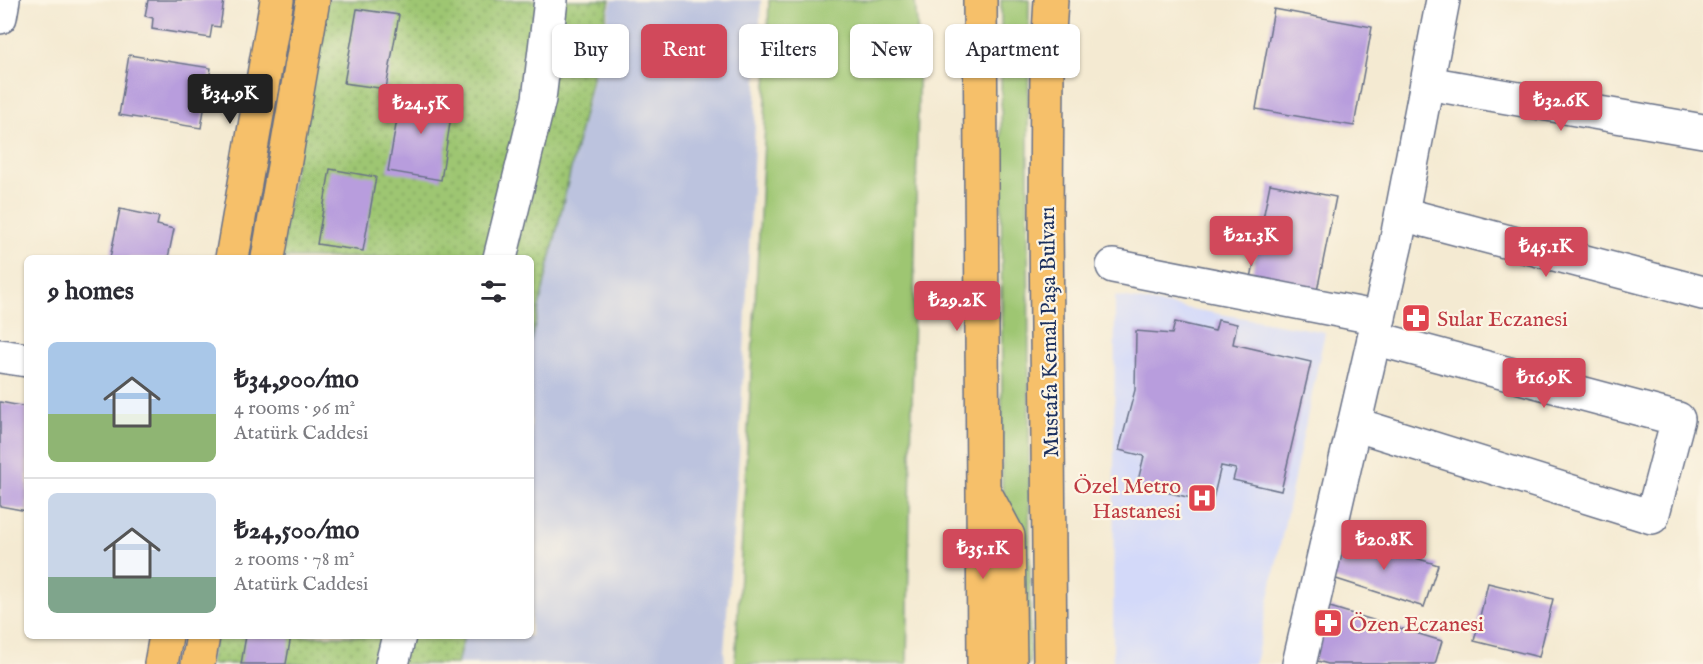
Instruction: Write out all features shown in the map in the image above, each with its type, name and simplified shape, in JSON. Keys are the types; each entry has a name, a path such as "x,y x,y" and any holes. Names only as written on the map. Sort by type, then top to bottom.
{"main road":[{"path":"233,255 278,0"},
{"path":"269,255 314,0"},
{"path":"980,0 984,664"},
{"name":"Mustafa Kemal Paşa Bulvarı","path":"1051,0 1047,67 1046,207 1052,660"},
{"path":"983,489 1008,536 1010,664"},
{"path":"161,664 165,639"},
{"path":"198,664 202,639"}],"street":[{"path":"0,16 3,0"},
{"path":"501,255 539,99 551,0"},
{"path":"1299,664 1402,214 1443,0"},
{"path":"1427,83 1703,131"},
{"path":"1402,214 1703,292"},
{"path":"1113,266 1376,328 1678,419 1652,517 1354,424"},
{"path":"0,356 24,360"},
{"path":"392,664 398,639"}],"shaded area":[{"path":"612,0 761,0 760,24 739,24 739,78 757,78 739,455 725,664 453,664 458,639 534,639 534,325 593,78 629,78 629,24 606,24"},
{"name":"Özel Metro Hastanesi","path":"1115,296 1325,332 1255,664 1113,664"}],"green space":[{"path":"292,0 300,0 257,255 249,255"},
{"path":"324,0 610,0 604,24 552,24 552,78 592,78 534,329 534,255 280,255"},
{"path":"769,0 915,0 917,24 850,24 850,78 918,78 907,664 735,664 766,78 838,78 838,24 768,24"},
{"path":"1001,0 1029,0 1029,24 1001,24"},
{"path":"1001,78 1029,78 1030,664 1017,664 1015,547 1002,486"},
{"path":"214,639 463,639 457,664 210,664"}],"building":[{"path":"148,0 224,0 220,27 212,26 210,38 152,29 153,18 145,16"},
{"path":"357,9 399,15 386,89 344,83"},
{"path":"1274,9 1372,27 1354,126 1256,109"},
{"path":"129,55 211,68 201,128 119,115"},
{"path":"402,90 454,98 441,180 388,171"},
{"path":"330,169 376,177 363,251 317,244"},
{"path":"1270,184 1336,197 1315,301 1249,288"},
{"path":"120,209 159,217 157,225 174,229 169,255 111,255"},
{"path":"1218,320 1237,324 1233,344 1311,362 1281,491 1233,480 1236,469 1221,466 1212,503 1137,485 1144,456 1119,450 1135,390 1136,331 1172,334 1175,322 1215,331"},
{"path":"0,402 24,406 24,510 0,506"},
{"path":"1344,535 1438,565 1424,607 1330,577"},
{"path":"1488,583 1553,599 1539,657 1474,641"},
{"path":"1330,607 1442,641 1435,664 1328,664 1314,660"},
{"path":"245,639 290,639 286,664 241,664"}],"place":[{"name":"Sular Eczanesi","path":"1416,318"},
{"name":"Özel Metro Hastanesi","path":"1202,498"},
{"name":"Özen Eczanesi","path":"1328,623"}]}
